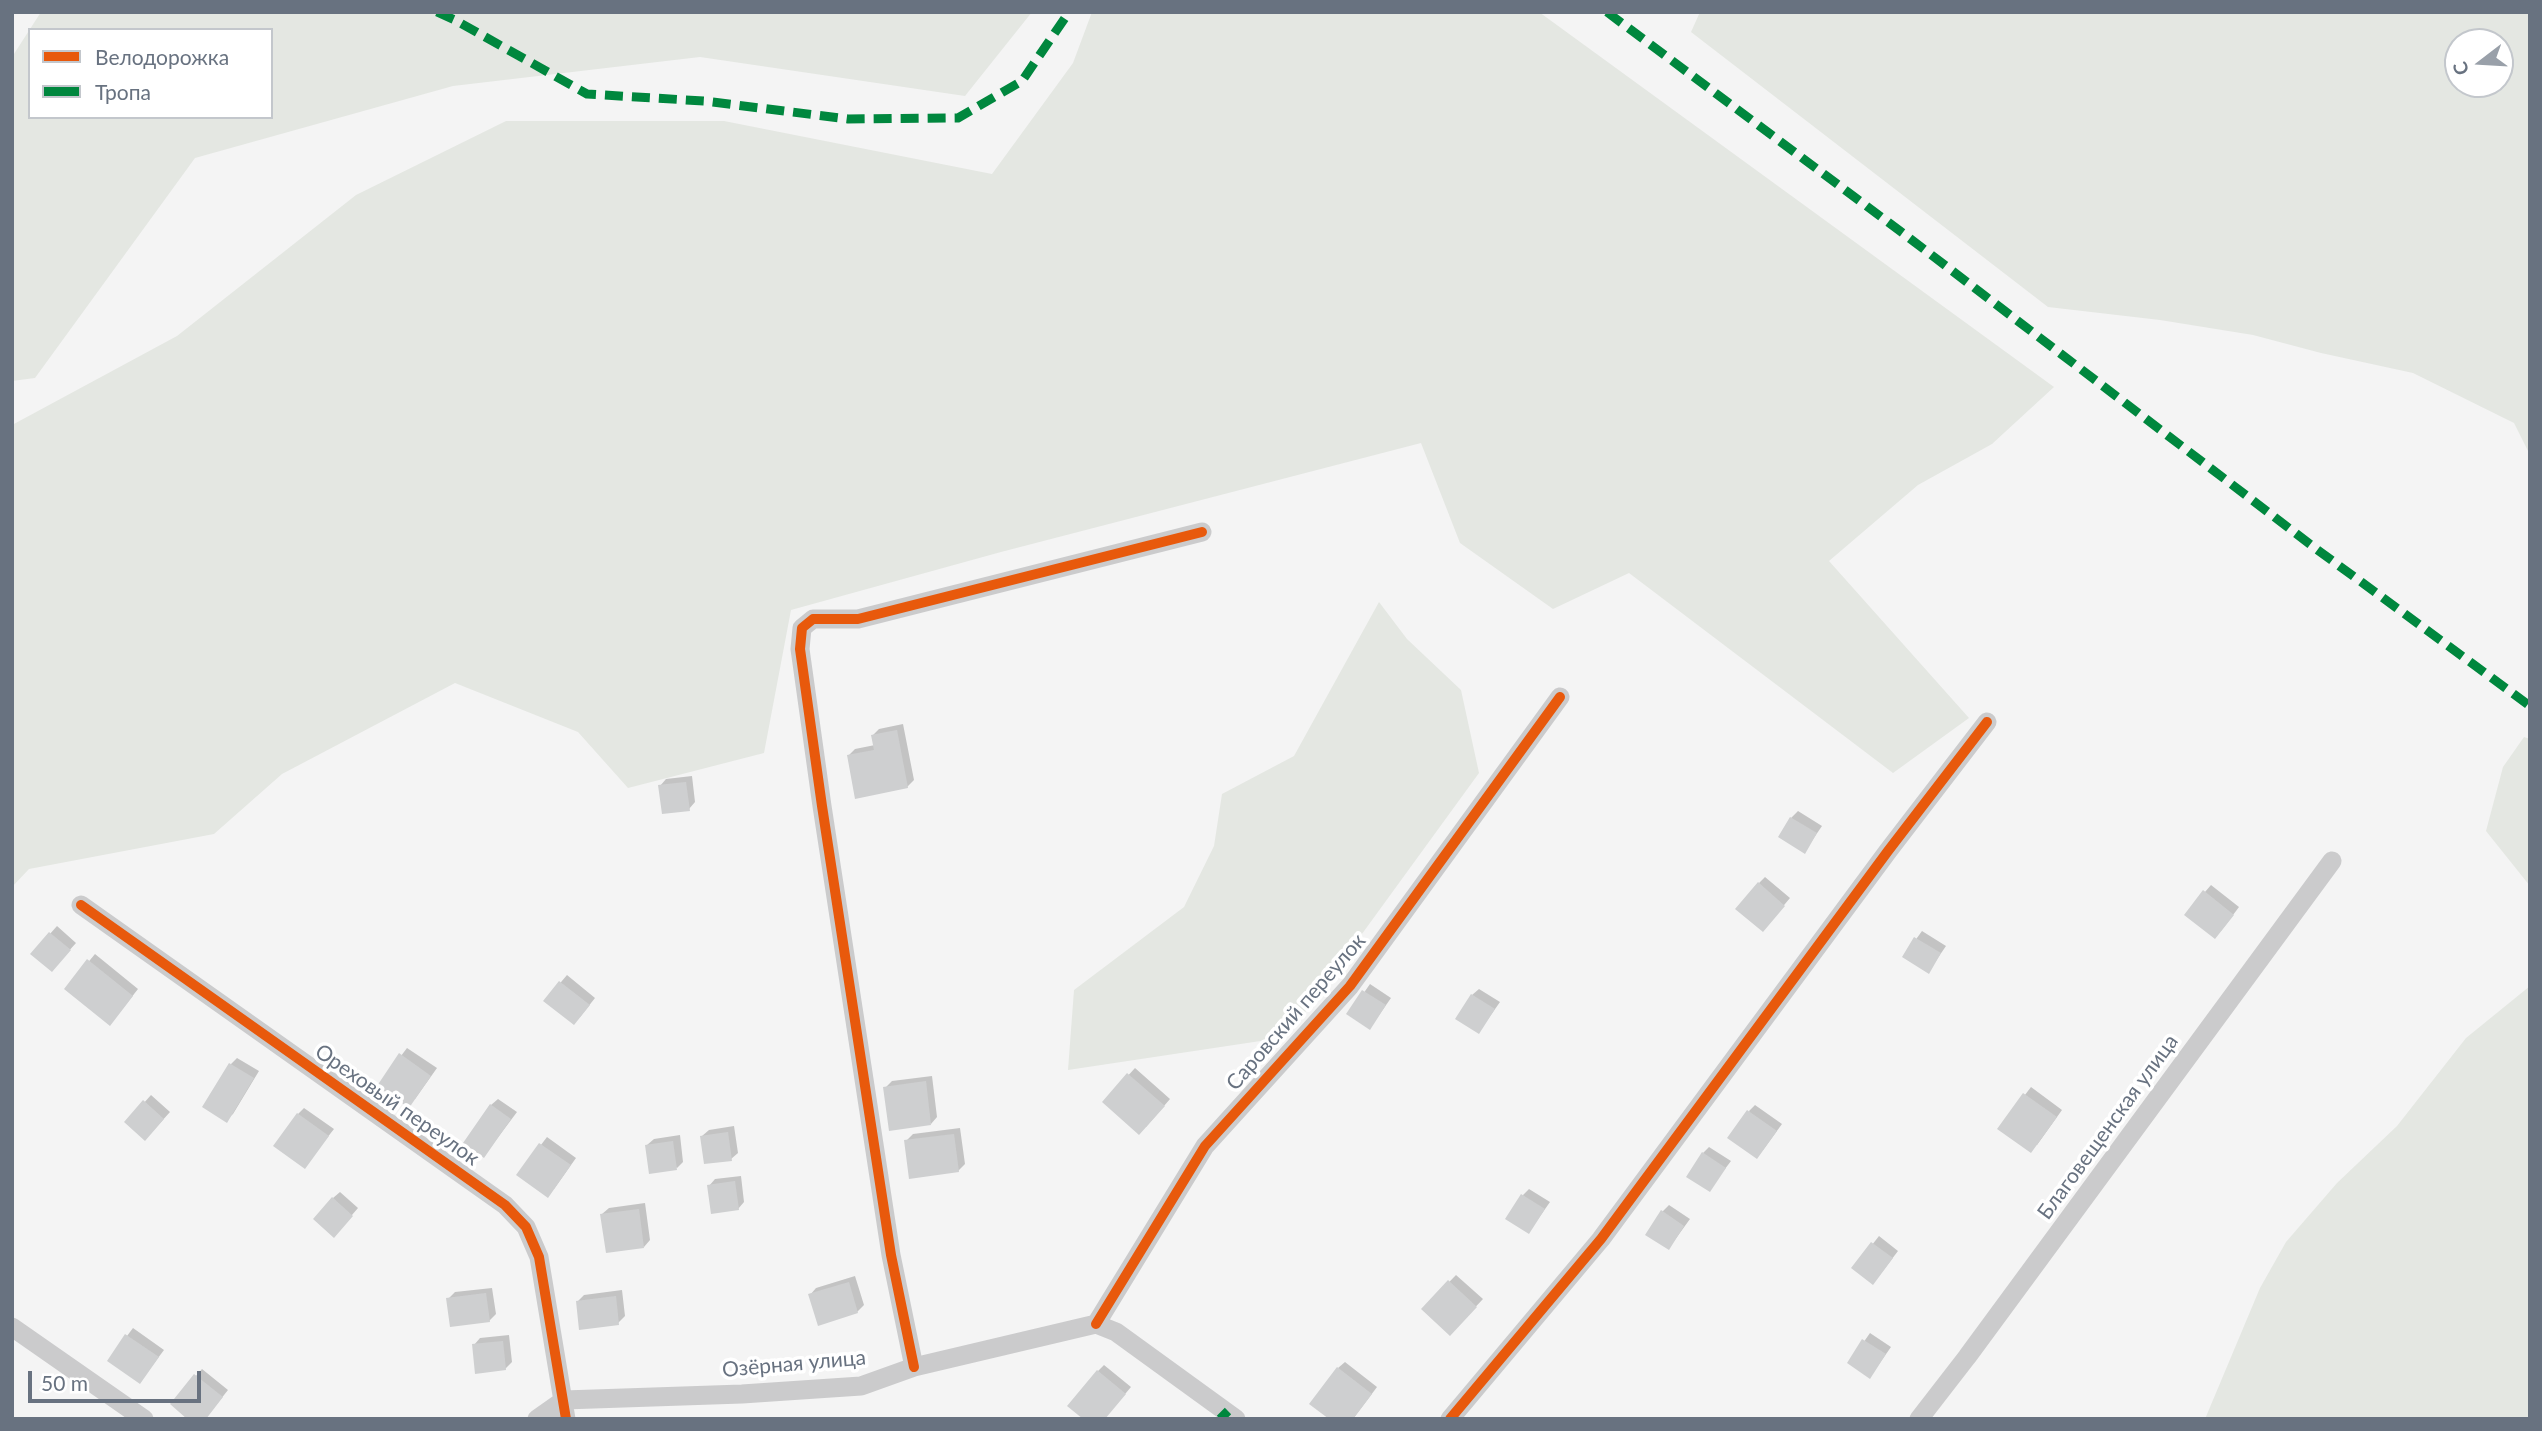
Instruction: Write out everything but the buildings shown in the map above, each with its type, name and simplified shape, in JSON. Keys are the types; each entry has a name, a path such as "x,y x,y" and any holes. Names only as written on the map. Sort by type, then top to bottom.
{"street":[{"path":"914,1367 891,1255 822,806 800,649 802,628 813,619 858,619 1202,532"},
{"name":"Саровский переулок","path":"1096,1324 1205,1146 1350,986 1560,697"},
{"path":"1450,1419 1601,1239 1888,851 1987,722"},
{"name":"Благовещенская улица","path":"1919,1419 1968,1357 2332,861"},
{"name":"Ореховый переулок","path":"81,905 512,1212 526,1227 539,1257 565,1410"},
{"path":"1096,1324 1116,1332 1228,1416"},
{"name":"Озёрная улица","path":"565,1410 861,1385 914,1367 1096,1324"},
{"path":"12,1327 144,1419"},
{"path":"537,1419 565,1410"}],"shaded area":[{"path":"41,12 1032,12 965,96 700,57 453,86 195,158 35,378 12,381 12,57 28,32 28,119 273,119 273,28 31,28"},
{"path":"1092,12 1539,12 2054,387 1992,444 1918,485 1829,561 1969,718 1893,773 1629,573 1553,609 1460,543 1421,443 1001,552 791,610 764,753 628,788 578,732 455,683 282,774 214,834 29,869 12,887 12,425 177,336 356,195 506,121 724,121 992,174 1073,63"},
{"path":"1700,12 2530,12 2530,455 2514,423 2413,373 2253,335 2160,320 2048,307 1691,32"},
{"path":"1379,602 1407,639 1461,690 1479,773 1287,1037 1068,1070 1074,990 1184,907 1214,846 1222,794 1294,756"},
{"path":"2524,737 2530,739 2530,886 2486,831 2503,767"},
{"path":"2530,986 2530,1419 2205,1419 2260,1288 2286,1242 2337,1183 2397,1126 2466,1038"}],"marked path":[{"path":"437,12 587,94 704,101 848,119 958,118 1022,81 1069,12"},
{"path":"1607,12 1904,234 2315,548 2530,706"},
{"path":"1220,1419 1228,1411"}],"cycle path":[{"path":"914,1367 891,1255 822,806 800,649 802,628 813,619 858,619 1202,532"},
{"path":"1096,1324 1205,1146 1350,986 1560,697"},
{"path":"1450,1419 1601,1239 1888,851 1987,722"},
{"path":"81,905 505,1205 526,1227 539,1257 566,1419"}]}
